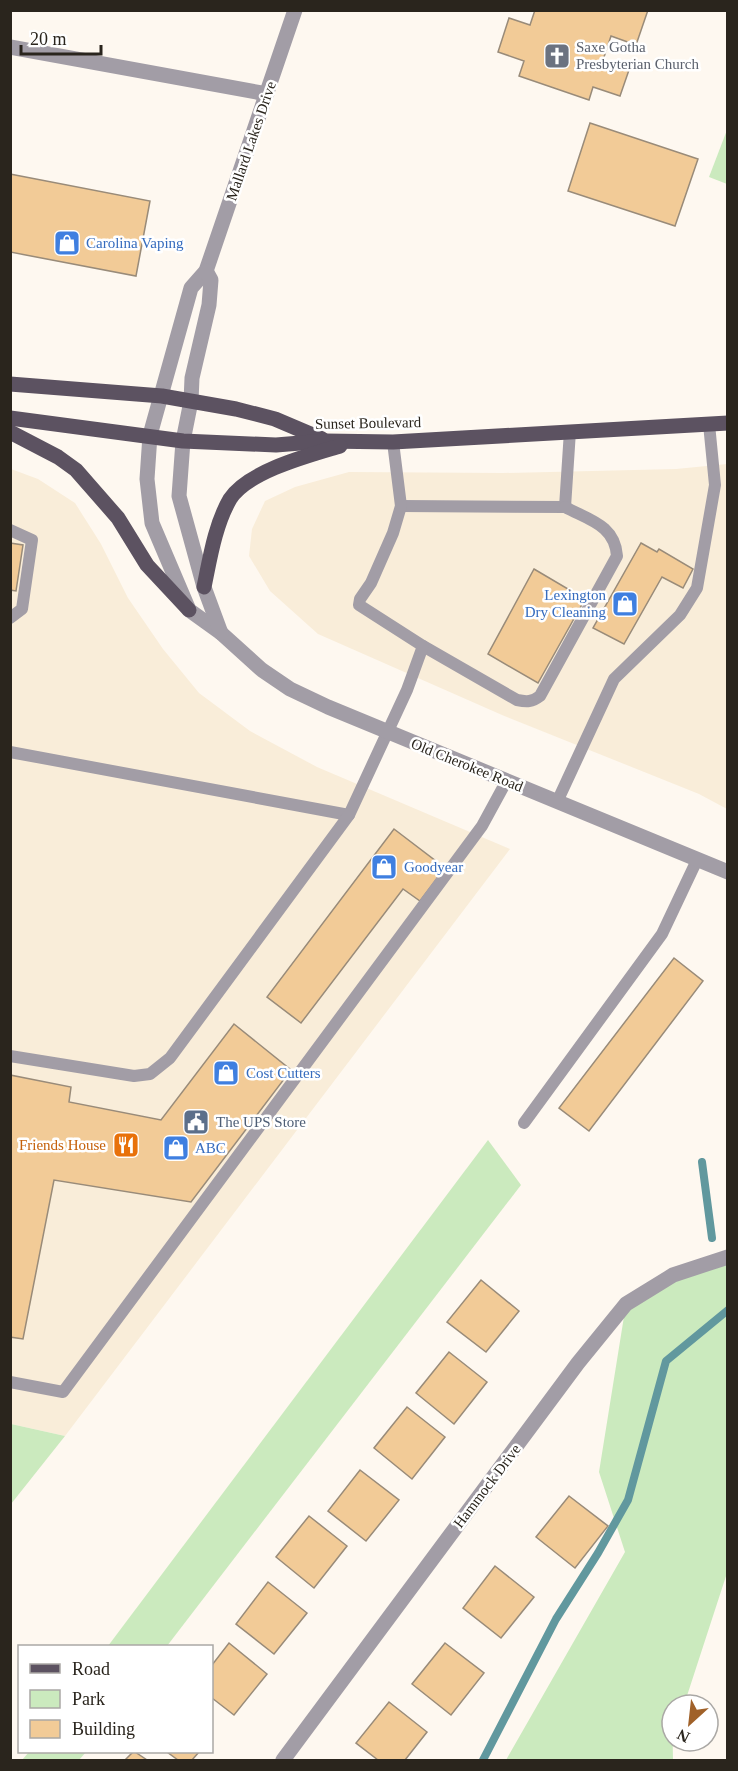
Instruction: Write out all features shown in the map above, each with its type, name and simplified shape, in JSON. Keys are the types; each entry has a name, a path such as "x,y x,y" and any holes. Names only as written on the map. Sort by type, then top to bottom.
{"main road":[{"path":"10,384 162,396 236,409 275,419 325,441"},
{"name":"Sunset Boulevard","path":"10,418 183,441 276,445 325,441 393,442 728,423"},
{"path":"10,432 58,457 76,470 118,518 147,566 189,610"},
{"path":"204,587 220,523 231,497 250,481 290,460 354,442"}],"street":[{"name":"Mallard Lakes Drive","path":"150,435 191,288 206,271 295,10"},
{"path":"10,47 267,94"},
{"name":"Mallard Lakes Drive","path":"183,441 191,401 192,378 209,305 211,280 206,271"},
{"path":"150,435 147,479 152,523 189,610"},
{"name":"Old Cherokee Road","path":"183,441 178,496 204,587 221,633"},
{"name":"Old Cherokee Road","path":"189,610 221,633 262,670 290,689 387,732 728,872"},
{"name":"Hammock Drive","path":"283,1761 578,1363 626,1304 673,1275 728,1257"}],"lane":[{"path":"557,802 614,679 680,615 697,588 715,485 709,424"},
{"path":"565,507 570,431"},
{"path":"393,442 401,506 393,533 359,605 423,646 517,700 526,702 540,696 617,556 617,546 612,535 601,526 565,507 401,506"},
{"path":"10,530 32,540 22,609 10,618"},
{"path":"10,1056 134,1077 150,1074 170,1058 350,814 407,690 423,646"},
{"path":"10,752 350,814"},
{"path":"10,1382 63,1392 482,826 507,780"},
{"path":"524,1124 662,934 697,860"}],"shaded area":[{"path":"727,464 727,809 699,794 502,715 318,634 270,591 249,556 252,529 265,501 295,487 349,472 503,473 676,469"},
{"path":"11,469 38,479 75,503 101,544 128,598 163,649 199,693 250,731 317,767 510,849 65,1436 11,1424"}],"green space":[{"path":"727,130 728,184 709,177"},
{"path":"488,1140 521,1185 168,1645 109,1645"},
{"path":"727,1257 727,1573 688,1693 660,1693 660,1753 673,1753 673,1760 506,1760 625,1552 599,1472 626,1304"},
{"path":"10,1424 65,1436 11,1504"},
{"path":"28,1753 85,1753 79,1760 22,1760"}],"building":[{"name":"Saxe Gotha Presbyterian Church","path":"535,10 648,10 636,45 611,36 603,60 629,70 620,96 593,87 589,100 519,76 524,61 498,52 509,18 530,25"},
{"path":"590,123 698,159 675,226 568,191"},
{"path":"10,174 150,201 136,276 10,252"},
{"path":"10,543 23,545 16,591 10,590"},
{"path":"641,543 657,552 659,549 693,569 683,588 662,577 624,644 593,628"},
{"path":"534,569 585,599 538,683 488,654"},
{"path":"394,829 445,868 420,901 403,889 301,1023 267,997"},
{"path":"674,958 703,981 589,1131 559,1108"},
{"path":"234,1024 291,1070 191,1202 54,1180 23,1339 10,1337 10,1075 71,1087 69,1102 161,1120"},
{"path":"481,1280 519,1311 486,1352 447,1322"},
{"path":"449,1352 487,1382 454,1424 416,1393"},
{"path":"407,1407 445,1437 412,1479 374,1448"},
{"path":"360,1470 399,1500 366,1541 328,1511"},
{"path":"569,1496 608,1526 575,1568 536,1537"},
{"path":"309,1516 347,1546 314,1588 276,1557"},
{"path":"495,1566 534,1597 501,1638 463,1608"},
{"path":"268,1582 307,1613 274,1654 236,1624"},
{"path":"229,1643 267,1674 234,1715 213,1699 213,1664"},
{"path":"445,1643 484,1673 451,1715 412,1684"},
{"path":"389,1702 427,1732 405,1760 378,1760 356,1743"},
{"path":"132,1753 136,1753 147,1760 125,1760"},
{"path":"168,1753 198,1753 192,1760 178,1760"}],"waterway":[{"path":"702,1162 712,1238"},
{"path":"483,1760 556,1619 628,1500 666,1361 728,1310"}],"place":[{"name":"Saxe Gotha Presbyterian Church","path":"557,56"},
{"name":"Carolina Vaping","path":"67,243"},
{"name":"Lexington Dry Cleaning","path":"625,604"},
{"name":"Goodyear","path":"384,867"},
{"name":"Cost Cutters","path":"226,1073"},
{"name":"The UPS Store","path":"196,1122"},
{"name":"Friends House","path":"126,1145"},
{"name":"ABC","path":"176,1148"}]}
